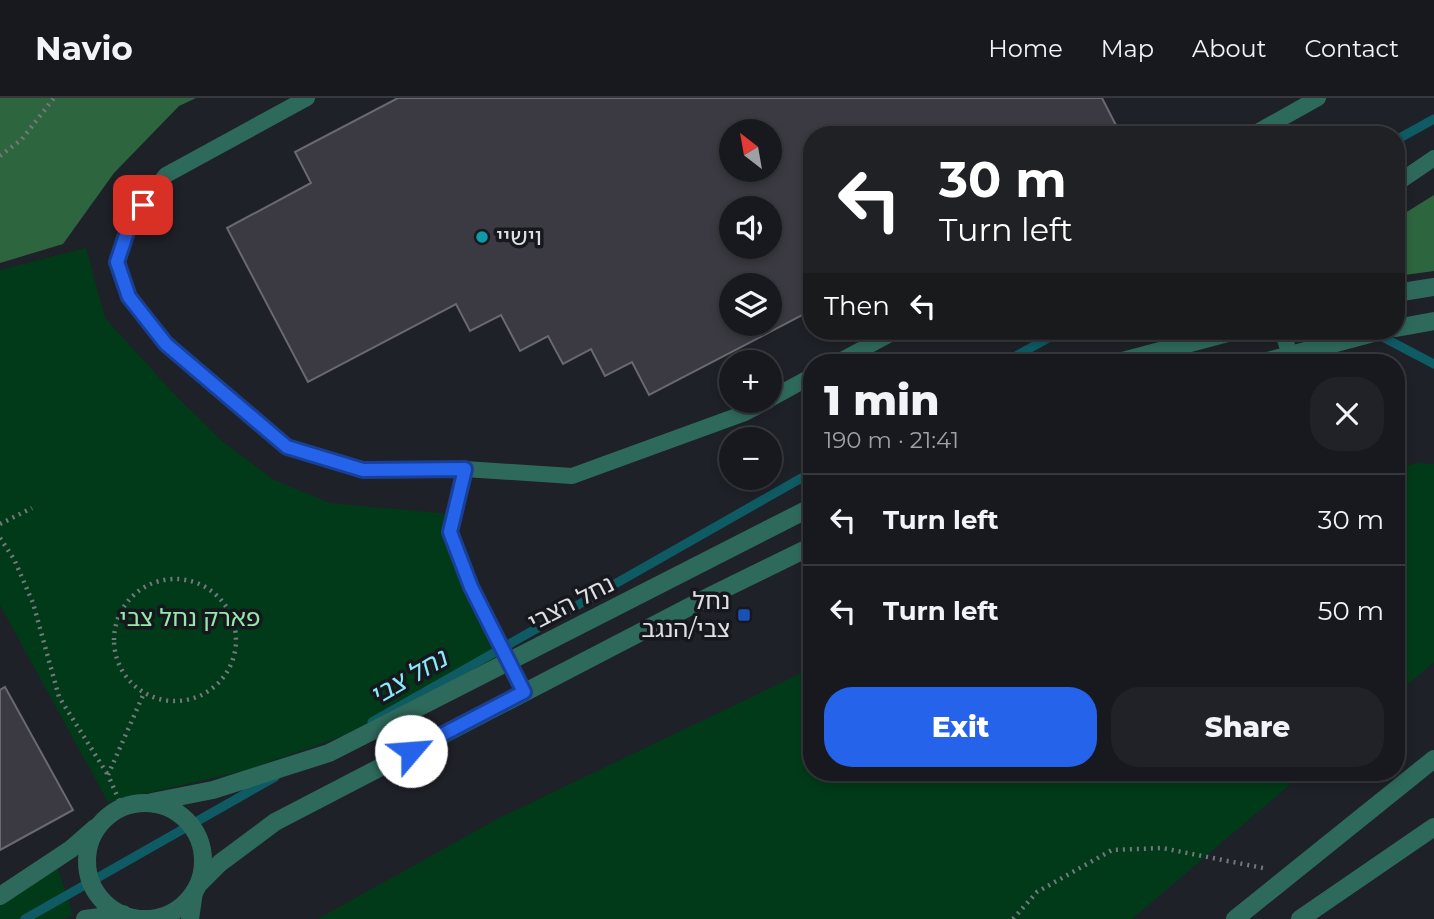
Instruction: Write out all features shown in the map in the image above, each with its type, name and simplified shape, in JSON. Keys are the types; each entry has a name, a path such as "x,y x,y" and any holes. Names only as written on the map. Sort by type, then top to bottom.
{"street":[{"path":"1405,292 1434,287"},
{"path":"1405,326 1434,321"},
{"path":"1149,354 1201,340"},
{"path":"1290,354 1345,340"},
{"name":"נחל הצבי","path":"152,802 213,790 329,753 803,512"},
{"path":"85,919 153,919 172,913 188,901 220,863 275,822 803,551"},
{"path":"1235,919 1434,759"},
{"path":"0,896 71,849 105,818 122,807 152,802 172,808 188,821 200,838 204,858 190,919"},
{"path":"105,818 92,835 87,855 88,875 99,898 130,917"},
{"path":"1300,919 1434,827"}],"lane":[{"path":"307,98 166,175 131,220 117,262 129,297 166,344 287,447 363,470 465,469 572,476 745,413"},
{"path":"1268,126 1318,98"},
{"path":"1405,178 1434,158"},
{"path":"853,354 879,340"},
{"path":"1285,340 1290,354"},
{"path":"782,393 803,381"},
{"path":"465,469 450,532 471,587 524,692"}],"path":[{"path":"0,156 22,139 54,98"},
{"path":"0,524 32,508"},
{"path":"0,538 14,559 33,603 59,697 108,775 122,807"},
{"path":"173,578 193,580 211,589 225,604 234,622 237,643 232,663 220,681 204,694 184,701 163,701 144,693 123,672 113,645 115,625 123,607 136,592 153,582 173,578"},
{"path":"108,775 144,693"},
{"path":"1013,919 1038,892 1112,850 1163,848 1290,873"}],"green space":[{"path":"0,98 196,98 179,106 114,173 63,244 0,263"},
{"path":"1434,195 1434,271 1405,275 1405,213"},
{"name":"פארק נחל צבי","path":"86,248 105,318 175,395 223,442 274,480 330,503 450,514 462,589 497,658 354,732 247,770 108,802 0,605 0,270"},
{"path":"1418,463 1434,464 1434,662 1405,687 1405,466"},
{"path":"803,672 803,781 1294,781 1132,919 318,919 497,819"},
{"path":"58,868 73,915 63,919 0,919 0,901"}],"building":[{"name":"וישיי","path":"398,98 1102,98 1116,126 803,126 803,315 782,326 782,273 719,273 719,336 762,336 735,350 719,350 719,358 649,395 632,362 605,376 591,349 563,364 548,336 520,351 501,315 470,331 456,304 308,382 227,228 311,183 295,152"},
{"path":"5,687 73,810 0,850 0,690"}],"waterway":[{"name":"נחל צבי","path":"1405,135 1434,119"},
{"name":"נחל צבי","path":"1019,354 1045,340"},
{"path":"1388,340 1434,364"},
{"name":"נחל צבי","path":"372,722 803,477"},
{"name":"נחל צבי","path":"25,919 275,777"}],"place":[{"name":"וישיי","path":"482,237"},
{"name":"נחל צבי/הנגב","path":"744,615"}],"route":[{"path":"143,205 131,220 117,262 129,297 166,344 287,447 363,470 465,469 450,532 471,587 524,692 411,751"}]}
